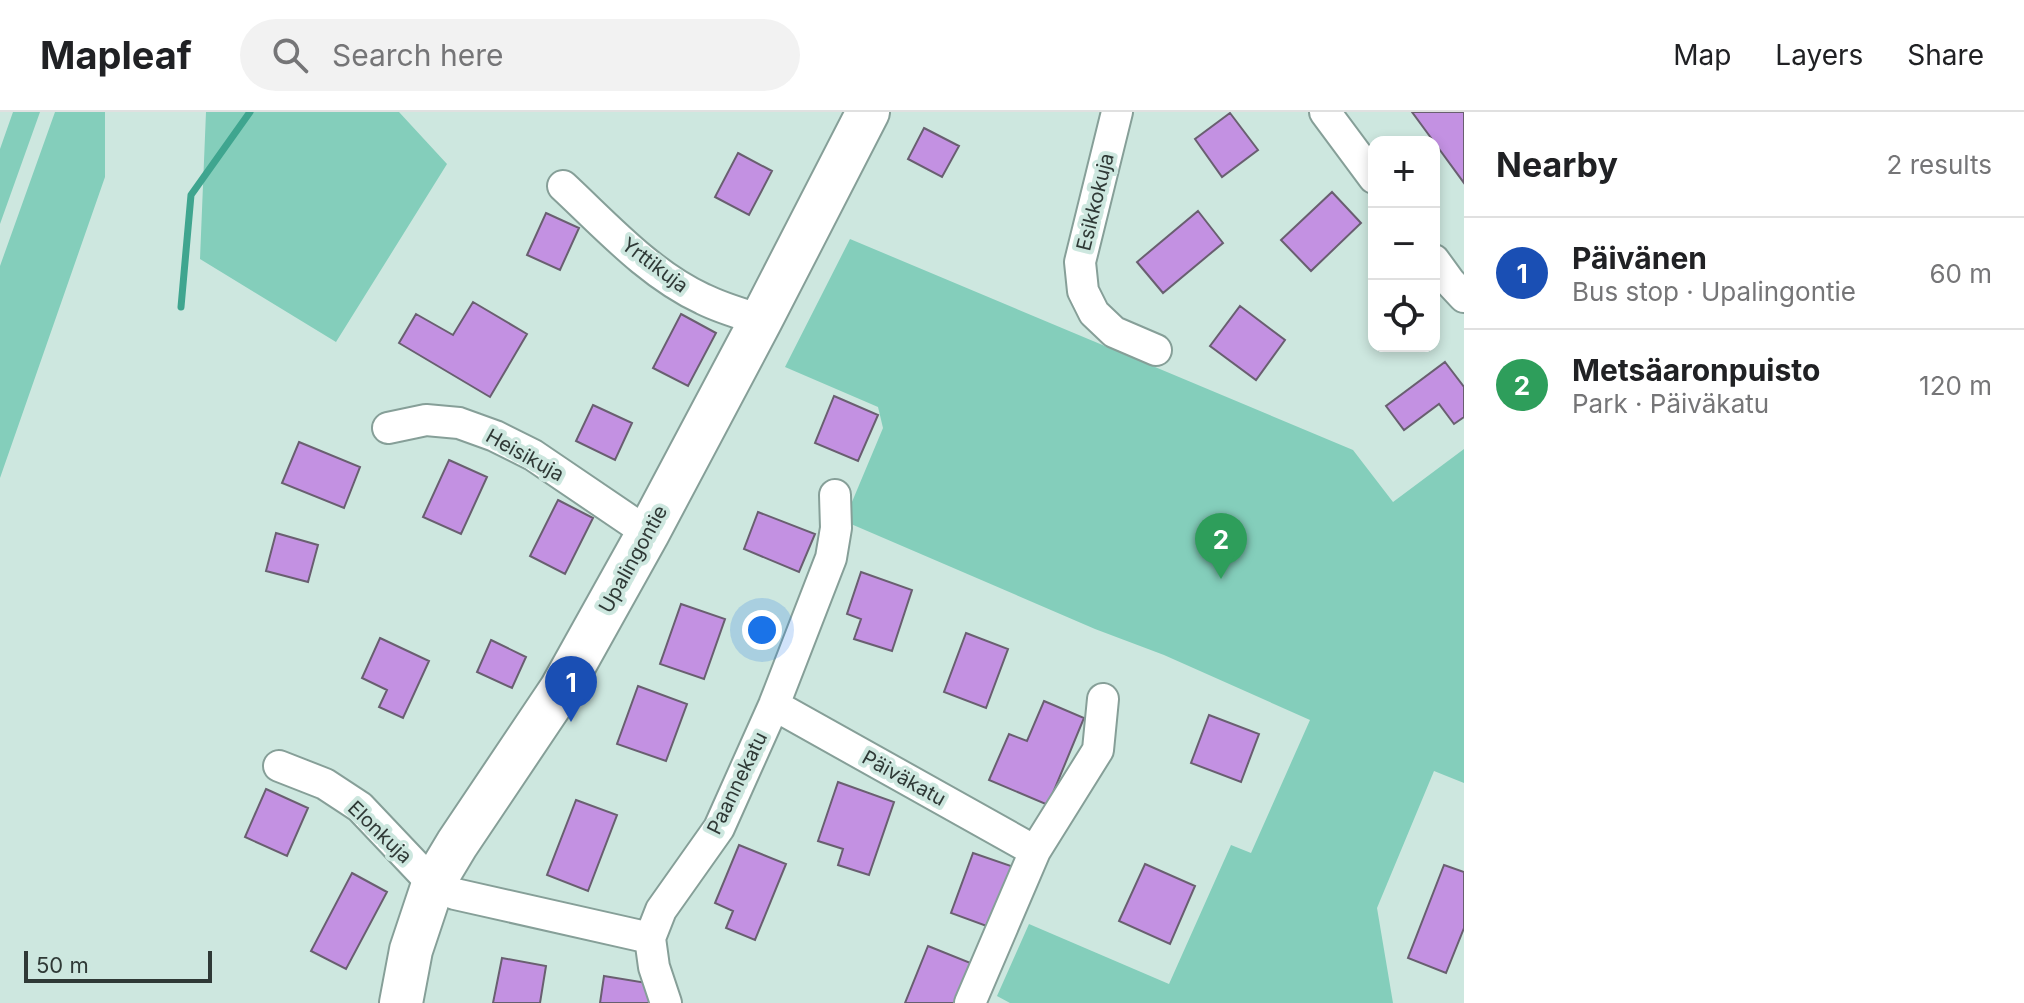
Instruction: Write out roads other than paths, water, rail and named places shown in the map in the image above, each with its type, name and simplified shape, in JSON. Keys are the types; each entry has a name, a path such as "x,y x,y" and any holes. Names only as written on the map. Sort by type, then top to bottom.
{"street":[{"name":"Upalingontie","path":"401,1003 411,950 433,884 561,689 648,533 868,112"},
{"name":"Esikkokuja","path":"1117,112 1080,262 1083,291 1094,313 1114,332 1156,350"},
{"path":"1325,112 1368,170"},
{"name":"Yrttikuja","path":"563,186 670,280 703,300 761,320"},
{"path":"1440,268 1464,297"},
{"name":"Heisikuja","path":"388,428 426,420 459,423 495,436 533,455 648,533"},
{"name":"Paannekatu","path":"650,938 661,910 719,828 774,705 831,558 836,528 835,495"},
{"path":"970,1003 1035,851 1098,750 1103,699"},
{"name":"Päiväkatu","path":"774,705 1035,851"},
{"name":"Elonkuja","path":"279,766 325,784 360,807 433,884"},
{"path":"433,884 455,894 650,938 654,967 666,1003"}],"waterway":[{"path":"181,307 191,195 250,112"}],"place":[{"name":"Metsäaronpuisto","path":"1221,579"},
{"name":"Päivänen","path":"571,722"}]}
